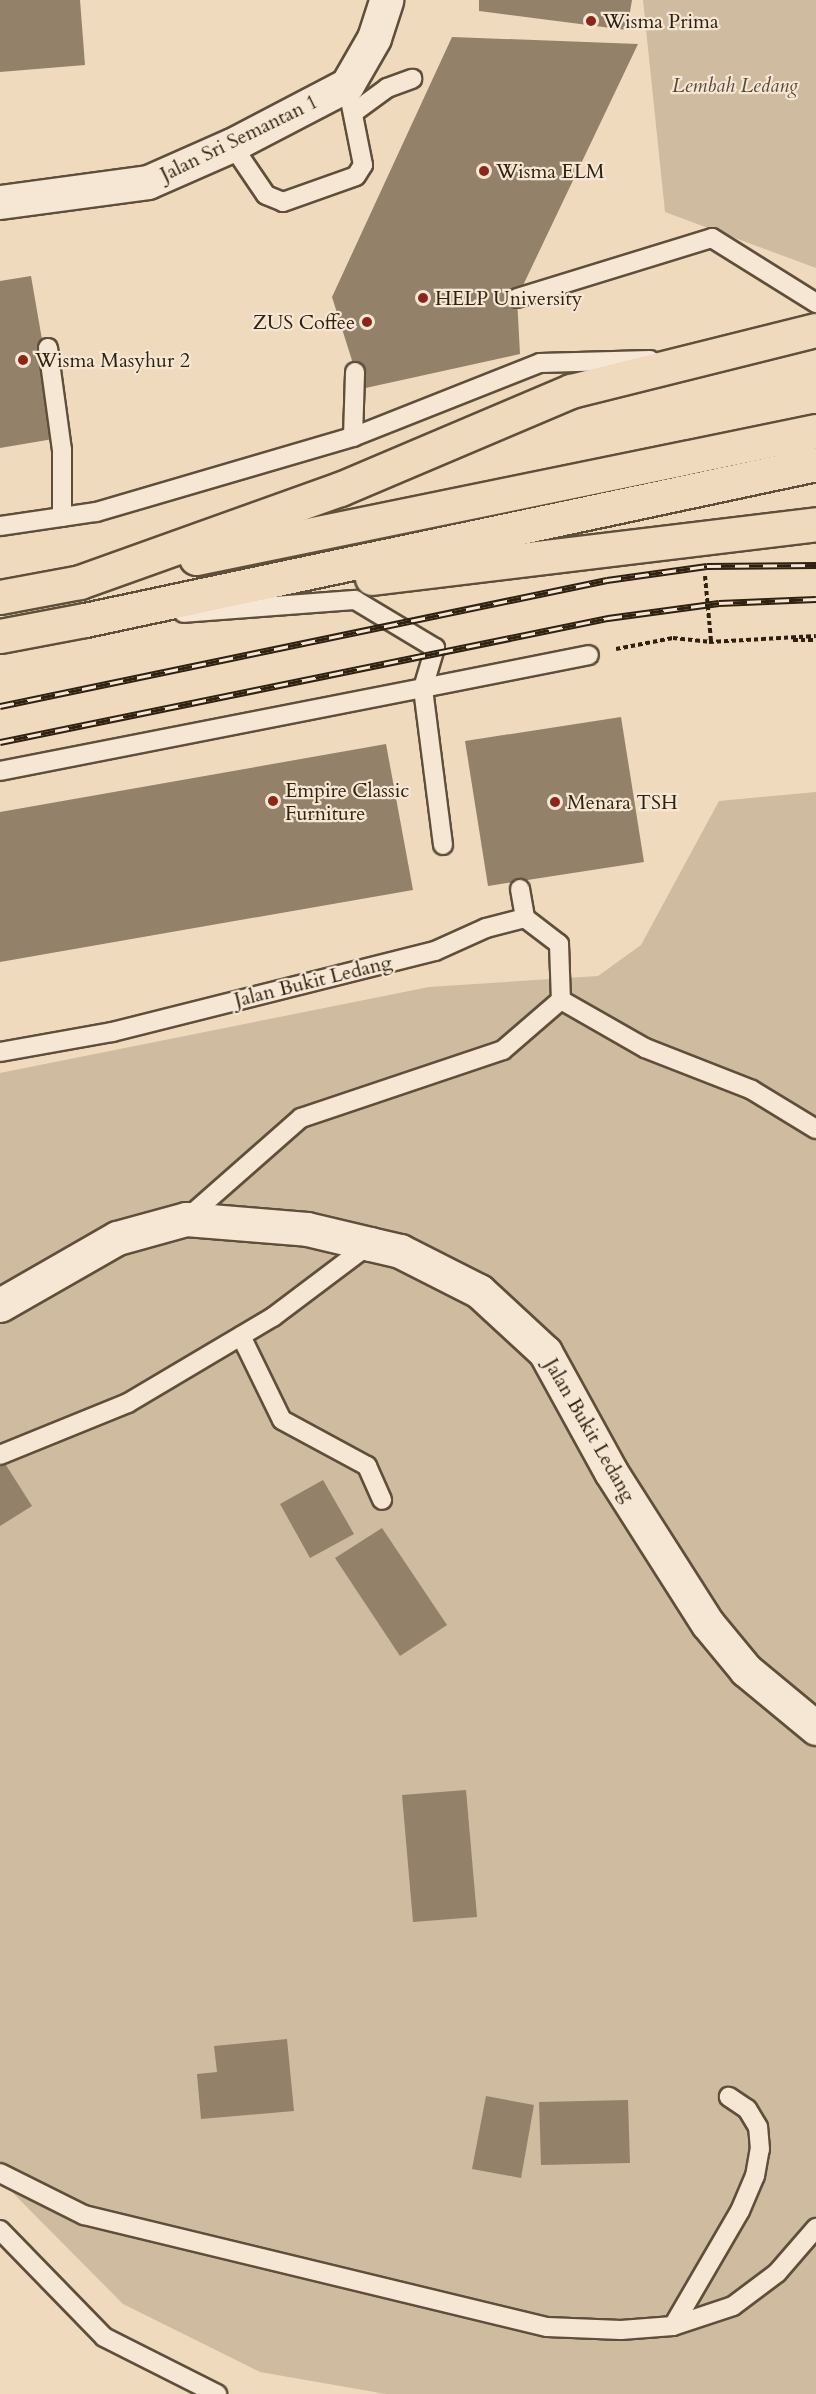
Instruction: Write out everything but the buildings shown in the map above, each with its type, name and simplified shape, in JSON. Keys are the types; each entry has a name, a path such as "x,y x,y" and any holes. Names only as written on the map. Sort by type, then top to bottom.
{"main road":[{"path":"80,582 340,489 571,392 816,330"},
{"path":"0,597 816,431"},
{"path":"0,636 85,620 816,464"},
{"path":"85,620 410,573 816,524"}],"street":[{"path":"350,99 386,0"},
{"name":"Jalan Sri Semantan 1","path":"0,202 148,182 232,145 350,99"},
{"name":"Jalan Bukit Ledang","path":"0,1305 117,1238 186,1219 307,1230 400,1251 479,1291 545,1352 611,1472 708,1624 746,1670 816,1728"}],"lane":[{"path":"232,145 266,195 283,202 360,171 363,165 350,99 412,79"},
{"path":"517,298 712,238 816,303"},
{"path":"48,348 62,450 62,517"},
{"path":"0,526 96,512 353,437 540,363 702,358"},
{"path":"353,437 355,372"},
{"path":"85,620 355,600 435,648 423,688 443,844"},
{"path":"0,771 589,655"},
{"path":"520,889 525,918 559,944 561,1000 645,1047 752,1090 816,1129"},
{"name":"Jalan Bukit Ledang","path":"0,1052 112,1032 435,951 486,928 525,918"},
{"name":"Jalan Bukit Ledang","path":"186,1219 301,1118 503,1050 561,1000"},
{"path":"0,1455 128,1402 241,1336 370,1244"},
{"path":"241,1336 282,1420 367,1466 382,1500"},
{"path":"673,2326 741,2211 755,2176 760,2149 758,2127 747,2109 729,2097"},
{"path":"0,2173 84,2215 313,2267 456,2307 547,2327 621,2330 673,2326 733,2306 777,2273 816,2228"},
{"path":"0,2230 104,2337 217,2394"}],"path":[{"path":"705,576 709,642"},
{"path":"589,655 674,638 709,642 816,638"}],"green space":[{"name":"Lembah Ledang","path":"643,0 816,0 816,268 665,212"},
{"path":"816,792 816,2394 386,2394 260,2372 123,2304 0,2180 0,1073 429,987 598,976 641,945 719,801"}],"railway":[{"path":"0,706 607,580 707,566 816,565"},
{"path":"0,742 608,618 719,603 816,599"}],"place":[{"name":"Wisma Prima","path":"591,21"},
{"name":"Wisma ELM","path":"484,171"},
{"name":"HELP University","path":"423,298"},
{"name":"ZUS Coffee","path":"367,322"},
{"name":"Wisma Masyhur 2","path":"23,360"},
{"name":"Empire Classic Furniture","path":"273,801"},
{"name":"Menara TSH","path":"555,802"}]}
